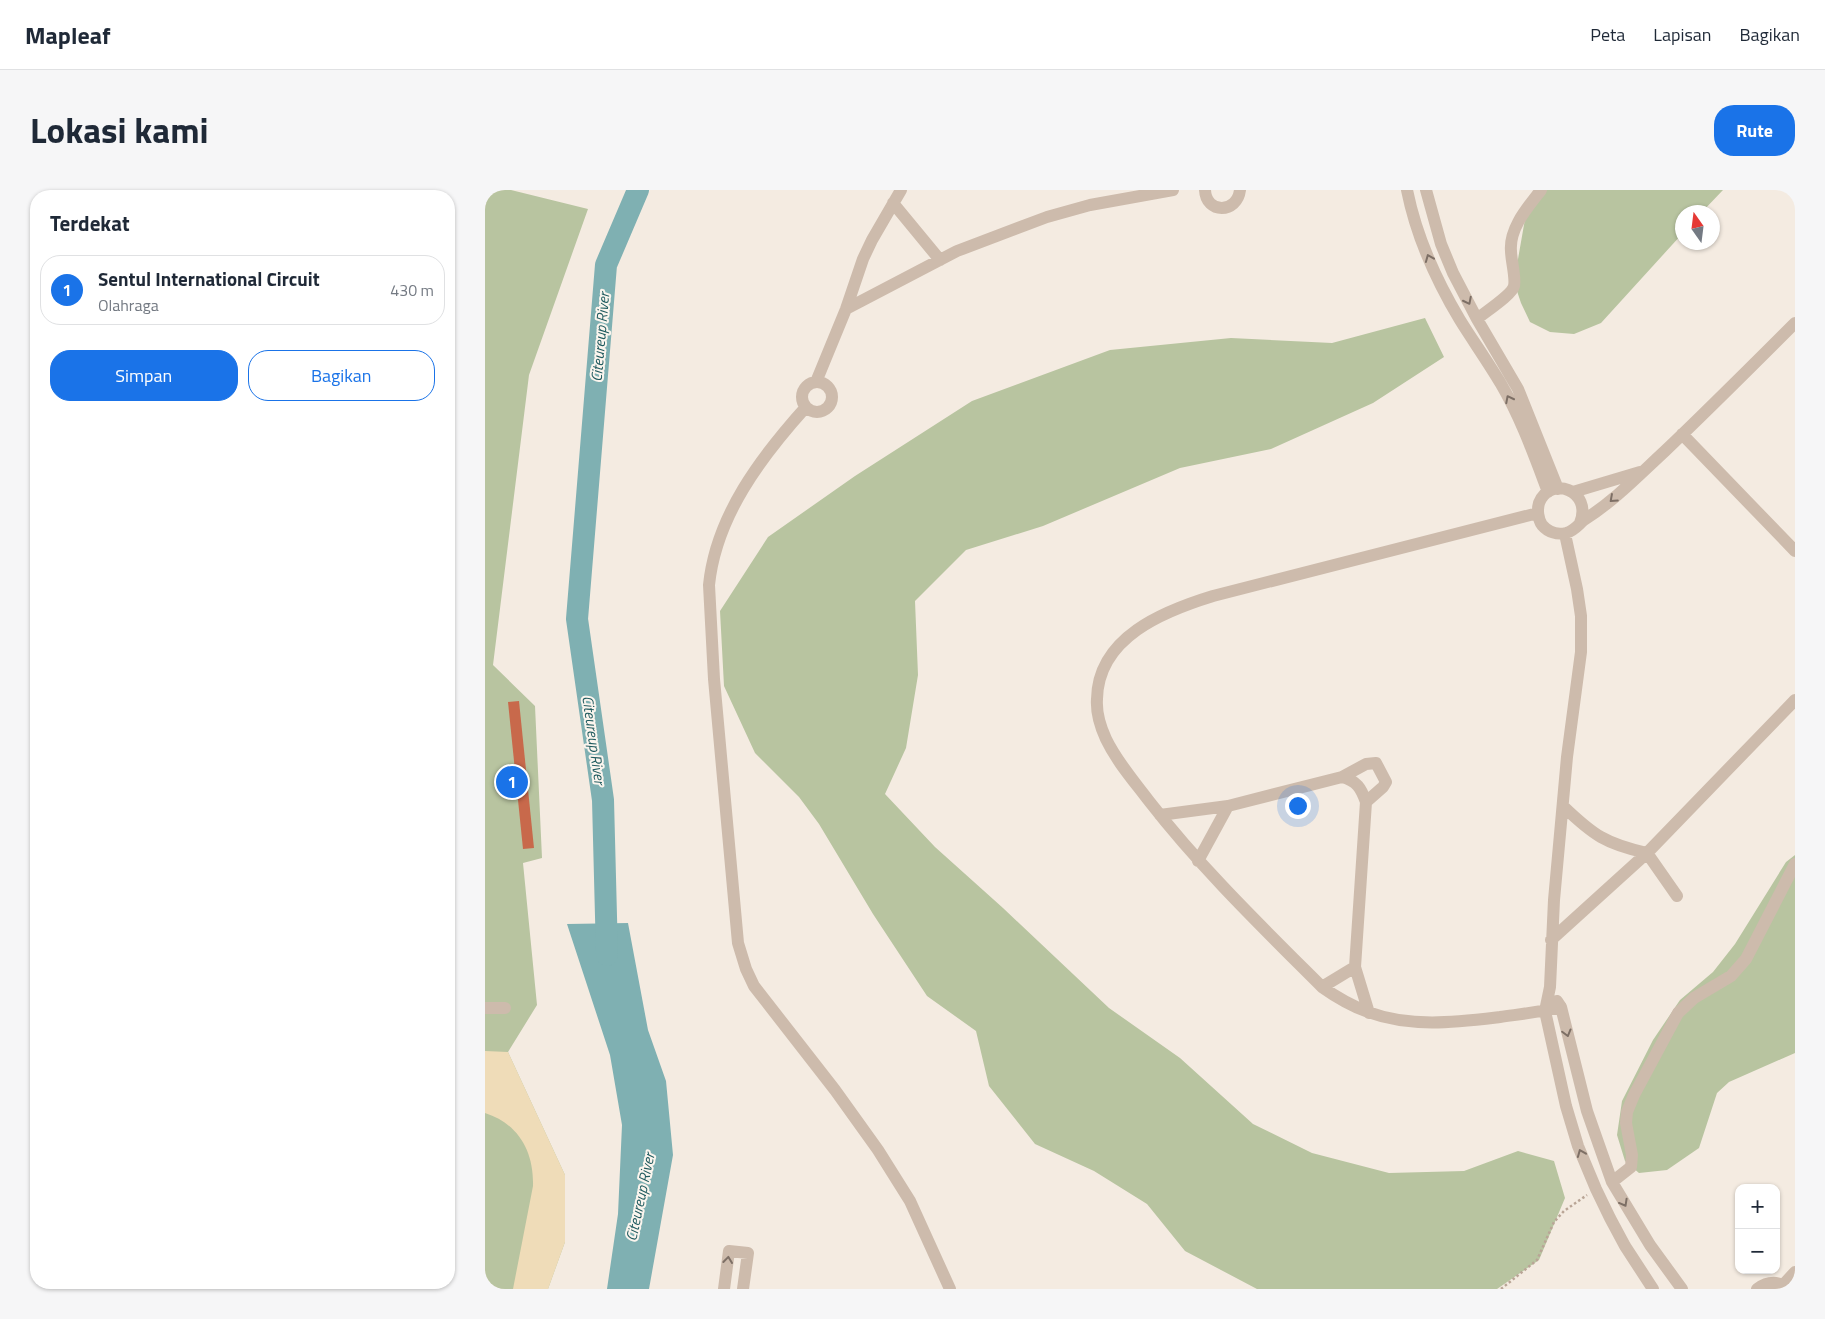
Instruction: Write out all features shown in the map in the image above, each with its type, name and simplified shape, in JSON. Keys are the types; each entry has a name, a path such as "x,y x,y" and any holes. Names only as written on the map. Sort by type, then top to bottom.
{"street":[{"path":"815,382 846,309 871,240 901,190"},
{"path":"846,309 940,260 1047,217 1098,204 1173,190"},
{"path":"1205,190 1207,199 1211,204 1217,208 1223,208 1235,203 1239,198 1240,190"},
{"path":"1407,190 1415,223 1430,261 1459,319 1509,398 1553,490"},
{"path":"1426,190 1441,244 1453,273 1477,319 1518,388 1553,490"},
{"path":"1477,319 1511,292 1515,286 1510,248 1512,234 1541,190"},
{"path":"893,203 940,260"},
{"path":"1580,523 1583,515 1583,506 1573,492 1566,489 1553,490 1542,497 1538,513 1540,522 1546,529 1555,534 1565,534 1573,530 1600,510 1643,471 1795,323"},
{"path":"815,382 826,385 830,389 832,400 826,409 821,411 810,410 806,407 802,401 802,394 804,388 809,384 815,382"},
{"path":"806,407 767,453 749,478 720,538 709,585 714,679 738,943 746,969 754,986 840,1097 878,1150 910,1201 950,1289"},
{"path":"1682,434 1795,550"},
{"path":"1573,492 1643,471"},
{"path":"1538,513 1213,596 1156,617 1136,631 1108,660 1101,675 1097,697 1097,712 1107,740 1121,765 1160,816 1198,861 1321,987 1338,998 1369,1013 1399,1020 1443,1022 1462,1022 1545,1011 1561,1007"},
{"path":"1565,534 1581,616 1581,652 1567,757 1551,940 1550,987 1545,1011 1565,1106 1578,1146 1596,1189 1625,1246 1653,1289"},
{"path":"1551,940 1647,852 1795,700"},
{"path":"1160,816 1228,806 1343,777 1367,764 1376,763 1386,782 1383,788 1366,802"},
{"path":"1343,777 1356,783 1366,802 1355,967 1369,1013"},
{"path":"1198,861 1228,806"},
{"path":"1563,806 1586,828 1599,836 1628,849 1647,852 1677,896"},
{"path":"1612,1182 1631,1167 1632,1155 1628,1138 1627,1112 1634,1095 1678,1013 1694,998 1731,976 1746,959 1795,864"},
{"path":"1321,987 1355,967"},
{"path":"1550,987 1561,1007 1587,1111 1612,1182 1640,1230 1682,1289"},
{"path":"485,1008 505,1008"},
{"path":"724,1289 729,1251 748,1253 743,1289"},
{"path":"1757,1289 1773,1282 1787,1287 1795,1272"}],"path":[{"path":"1501,1289 1537,1260 1560,1215 1596,1189"}],"green space":[{"path":"485,190 511,190 588,209 529,375 493,665 535,706 542,858 523,863 537,1005 508,1052 565,1175 565,1242 548,1289 485,1289"},
{"path":"1543,190 1723,190 1709,205 1675,205 1675,242 1601,323 1574,334 1550,332 1530,322 1521,303 1514,282 1525,219"},
{"path":"1425,318 1444,357 1373,403 1271,449 1180,468 1043,526 966,550 915,601 918,675 906,748 885,794 935,847 1109,1008 1180,1058 1253,1124 1312,1153 1389,1173 1464,1171 1518,1151 1554,1161 1565,1198 1539,1260 1497,1289 1257,1289 1185,1251 1147,1204 1094,1171 1035,1144 989,1086 976,1031 927,996 873,914 819,824 799,797 755,753 724,686 720,611 768,537 855,476 972,401 1110,350 1231,338 1332,343"},
{"path":"1795,855 1795,1053 1729,1082 1717,1093 1699,1148 1667,1170 1639,1173 1625,1161 1617,1135 1622,1101 1653,1040 1680,1000 1713,972 1735,944 1786,862"}],"sand":[{"path":"485,1051 508,1052 565,1175 565,1242 548,1289 513,1289 533,1186 533,1174 527,1151 515,1132 507,1124 485,1113"}],"water":[{"path":"628,923 648,1030 666,1081 673,1155 649,1289 607,1289 618,1214 622,1125 610,1055 567,924"}],"building":[{"path":"519,701 534,848 523,849 508,702"}],"waterway":[{"name":"Citeureup River","path":"607,955 603,800 577,619 606,265 638,190"}],"place":[{"name":"Sentul International Circuit","path":"512,782"}]}
